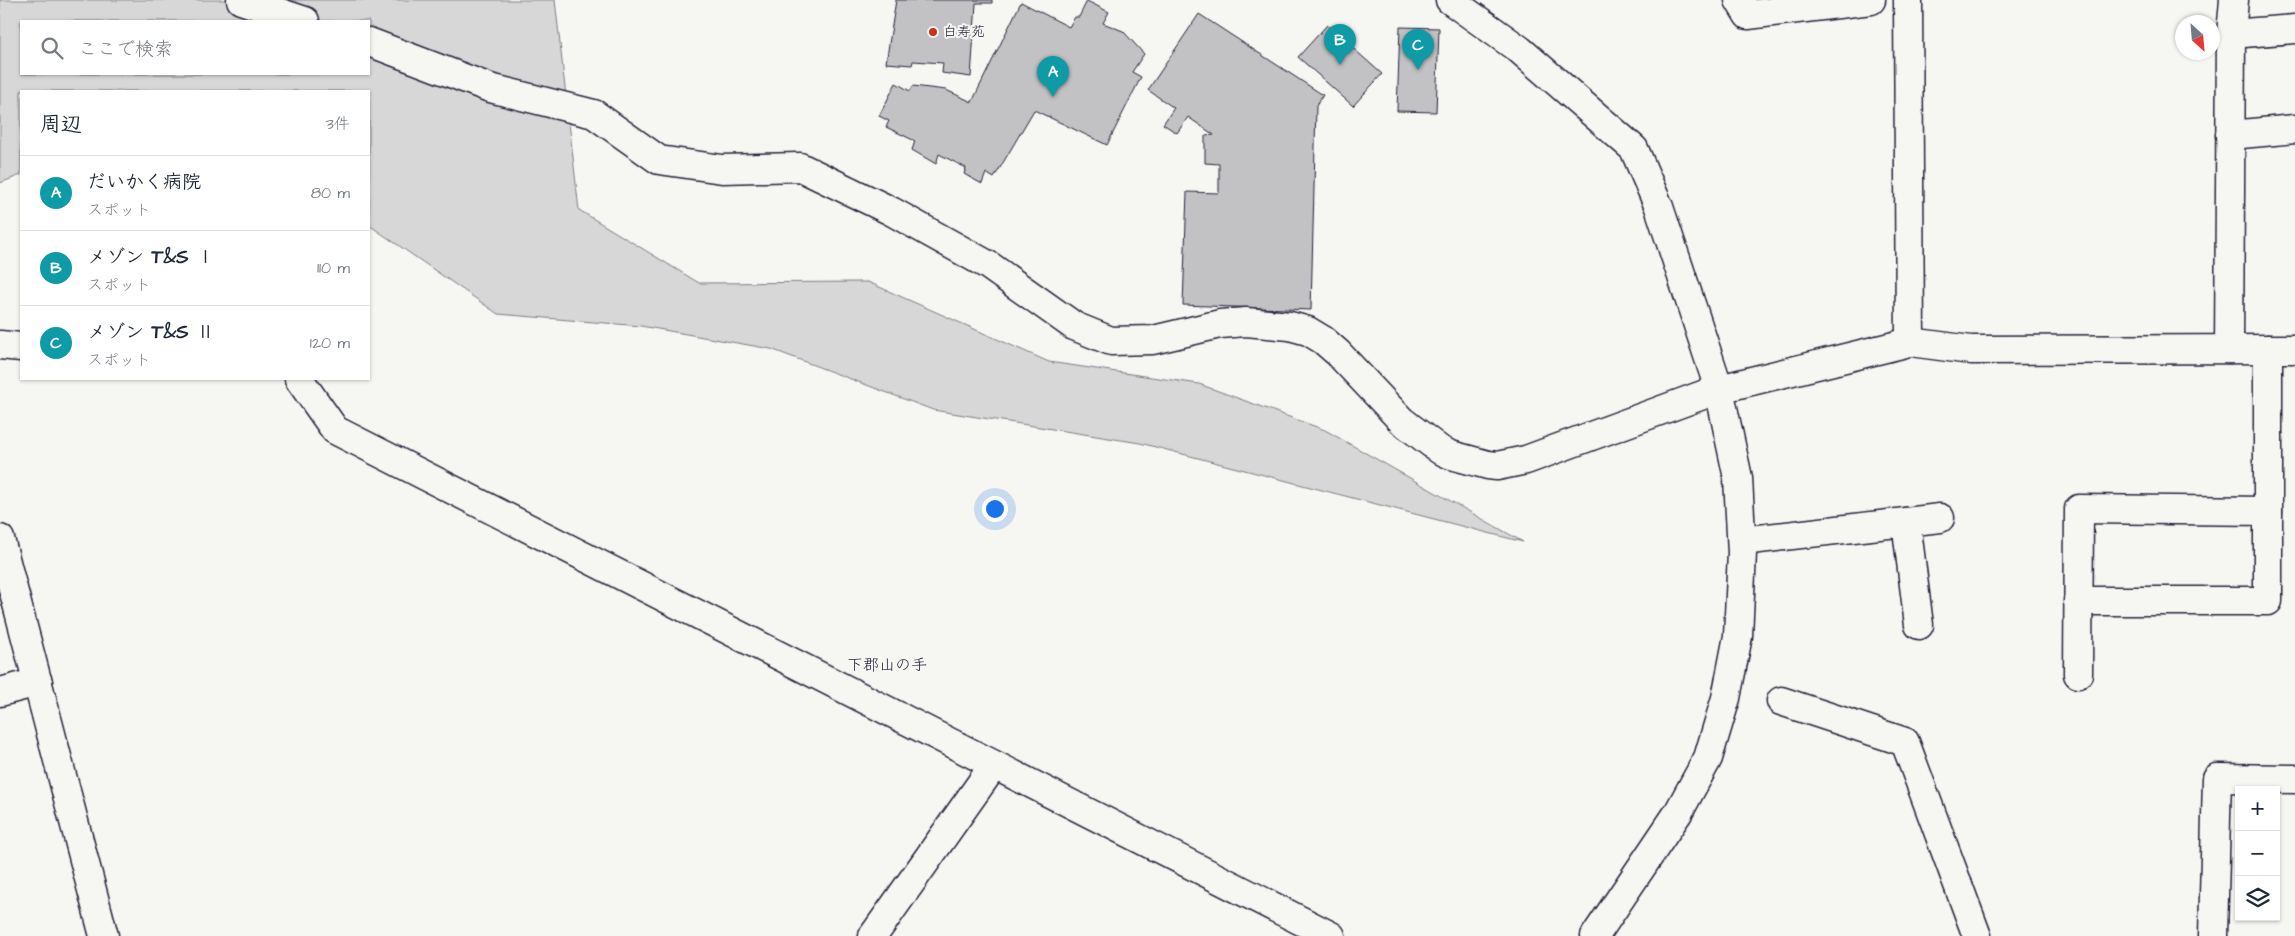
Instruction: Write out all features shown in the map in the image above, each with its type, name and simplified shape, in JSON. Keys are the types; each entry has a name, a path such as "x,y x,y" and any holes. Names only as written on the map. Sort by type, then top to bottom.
{"street":[{"path":"241,0 302,20"},
{"path":"1450,0 1520,50 1634,149 1659,207 1719,389 1738,478 1742,541 1738,636 1726,698 1708,758 1678,813 1595,936"},
{"path":"1739,0 1748,15 1871,0"},
{"path":"1908,0 1910,342"},
{"path":"2229,349 2231,34 2234,0"},
{"path":"2231,34 2295,29"},
{"path":"370,42 490,88 594,114 659,160 722,169 800,168 899,216 988,265 1074,326 1110,341 1153,340 1220,324 1246,322 1290,326 1308,331 1323,340 1338,353 1402,421 1440,450 1478,464 1497,466 1526,460 1719,389 1910,342 1971,350 2295,349"},
{"path":"2230,135 2295,129"},
{"path":"0,345 20,347"},
{"path":"2078,601 2268,601 2268,349"},
{"path":"301,380 335,430 1331,936"},
{"path":"2078,674 2079,509 2268,511"},
{"path":"1742,541 1940,518"},
{"path":"1906,522 1919,625"},
{"path":"0,539 104,936"},
{"path":"0,692 38,682"},
{"path":"1781,701 1905,742 1977,936"},
{"path":"873,936 994,765"},
{"path":"2213,936 2217,778 2295,779"}],"shaded area":[{"path":"0,0 555,0 579,210 699,283 868,282 1049,362 1199,384 1325,430 1523,542 1140,443 933,410 771,349 641,326 498,314 370,226 370,90 20,90 20,175 0,183"}],"building":[{"name":"白寿苑","path":"896,0 992,0 992,3 976,3 971,77 942,73 943,63 913,61 912,65 886,63"},
{"path":"1087,1 1109,12 1103,23 1123,31 1144,54 1132,72 1141,77 1107,145 1034,110 994,178 986,173 982,184 964,174 966,168 939,154 936,164 912,150 915,141 886,127 889,121 879,116 896,83 910,91 913,86 946,90 972,102 1021,2 1069,27 1075,17 1079,17"},
{"path":"1199,14 1323,95 1316,106 1311,310 1183,305 1187,192 1219,193 1219,164 1205,163 1205,136 1214,135 1188,117 1177,133 1163,124 1174,108 1148,90"},
{"path":"1327,25 1382,74 1353,106 1298,57"},
{"path":"1400,27 1439,28 1436,112 1397,111"}],"place":[{"name":"白寿苑","path":"933,32"},
{"name":"メゾン T&S Ⅰ","path":"1340,65"},
{"name":"メゾン T&S Ⅱ","path":"1418,70"},
{"name":"だいかく病院","path":"1053,97"}],"district":[{"name":"下郡山の手","path":"887,665"}]}
